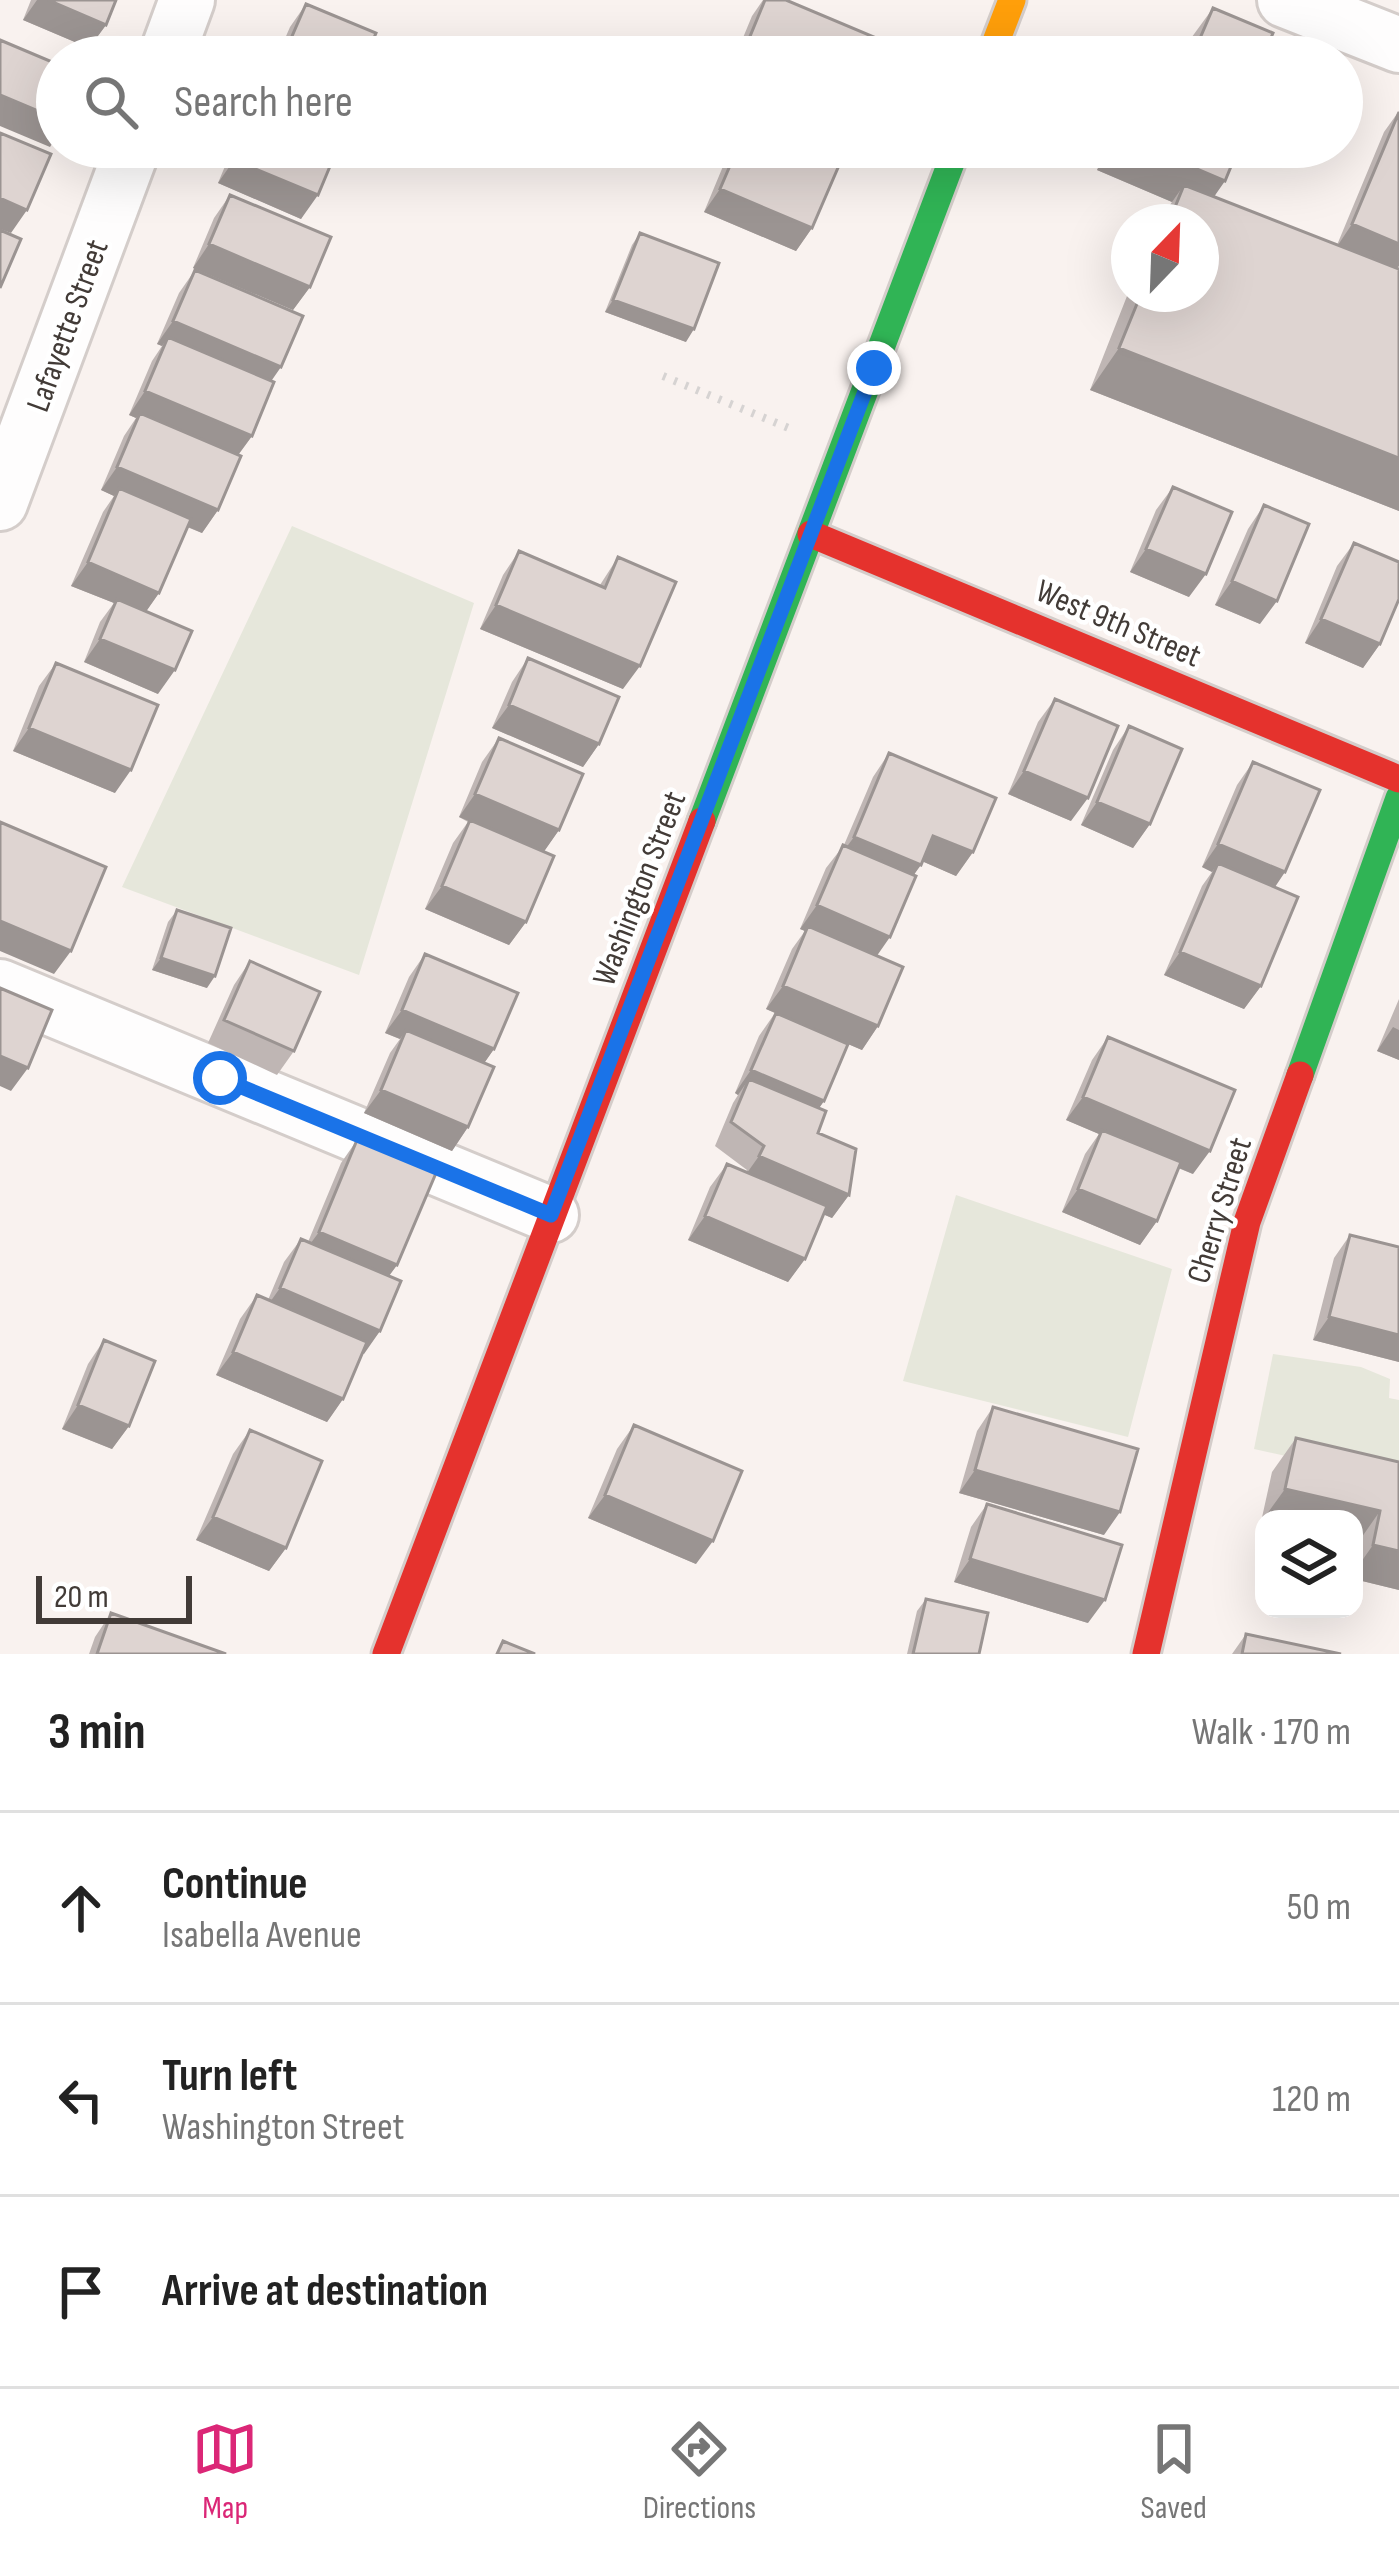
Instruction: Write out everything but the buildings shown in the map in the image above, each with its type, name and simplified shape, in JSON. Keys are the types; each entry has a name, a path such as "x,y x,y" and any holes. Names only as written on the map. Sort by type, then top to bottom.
{"main road":[{"path":"999,36 1012,0"},
{"name":"Washington Street","path":"386,1654 949,168"},
{"name":"West 9th Street","path":"811,534 1399,778"},
{"name":"Cherry Street","path":"1146,1654 1247,1222 1399,798"}],"street":[{"path":"174,36 187,0"},
{"path":"1285,0 1399,45"},
{"name":"Lafayette Street","path":"0,503 125,168"},
{"path":"0,987 551,1215"}],"path":[{"path":"663,376 843,450"}],"shaded area":[{"path":"292,526 474,603 359,975 122,887"},
{"path":"956,1195 1172,1269 1128,1437 903,1381"},
{"path":"1273,1354 1361,1367 1390,1379 1389,1398 1399,1400 1399,1481 1254,1449"}],"traffic: fast":[{"path":"702,821 949,168"},
{"path":"1300,1075 1399,798"}],"traffic: slow":[{"path":"998,36 1012,0"}],"traffic: jam":[{"path":"811,534 1399,779"},
{"path":"386,1654 702,821"},
{"path":"1146,1654 1247,1222 1300,1075"}],"route":[{"path":"220,1078 551,1215 874,368"}]}
